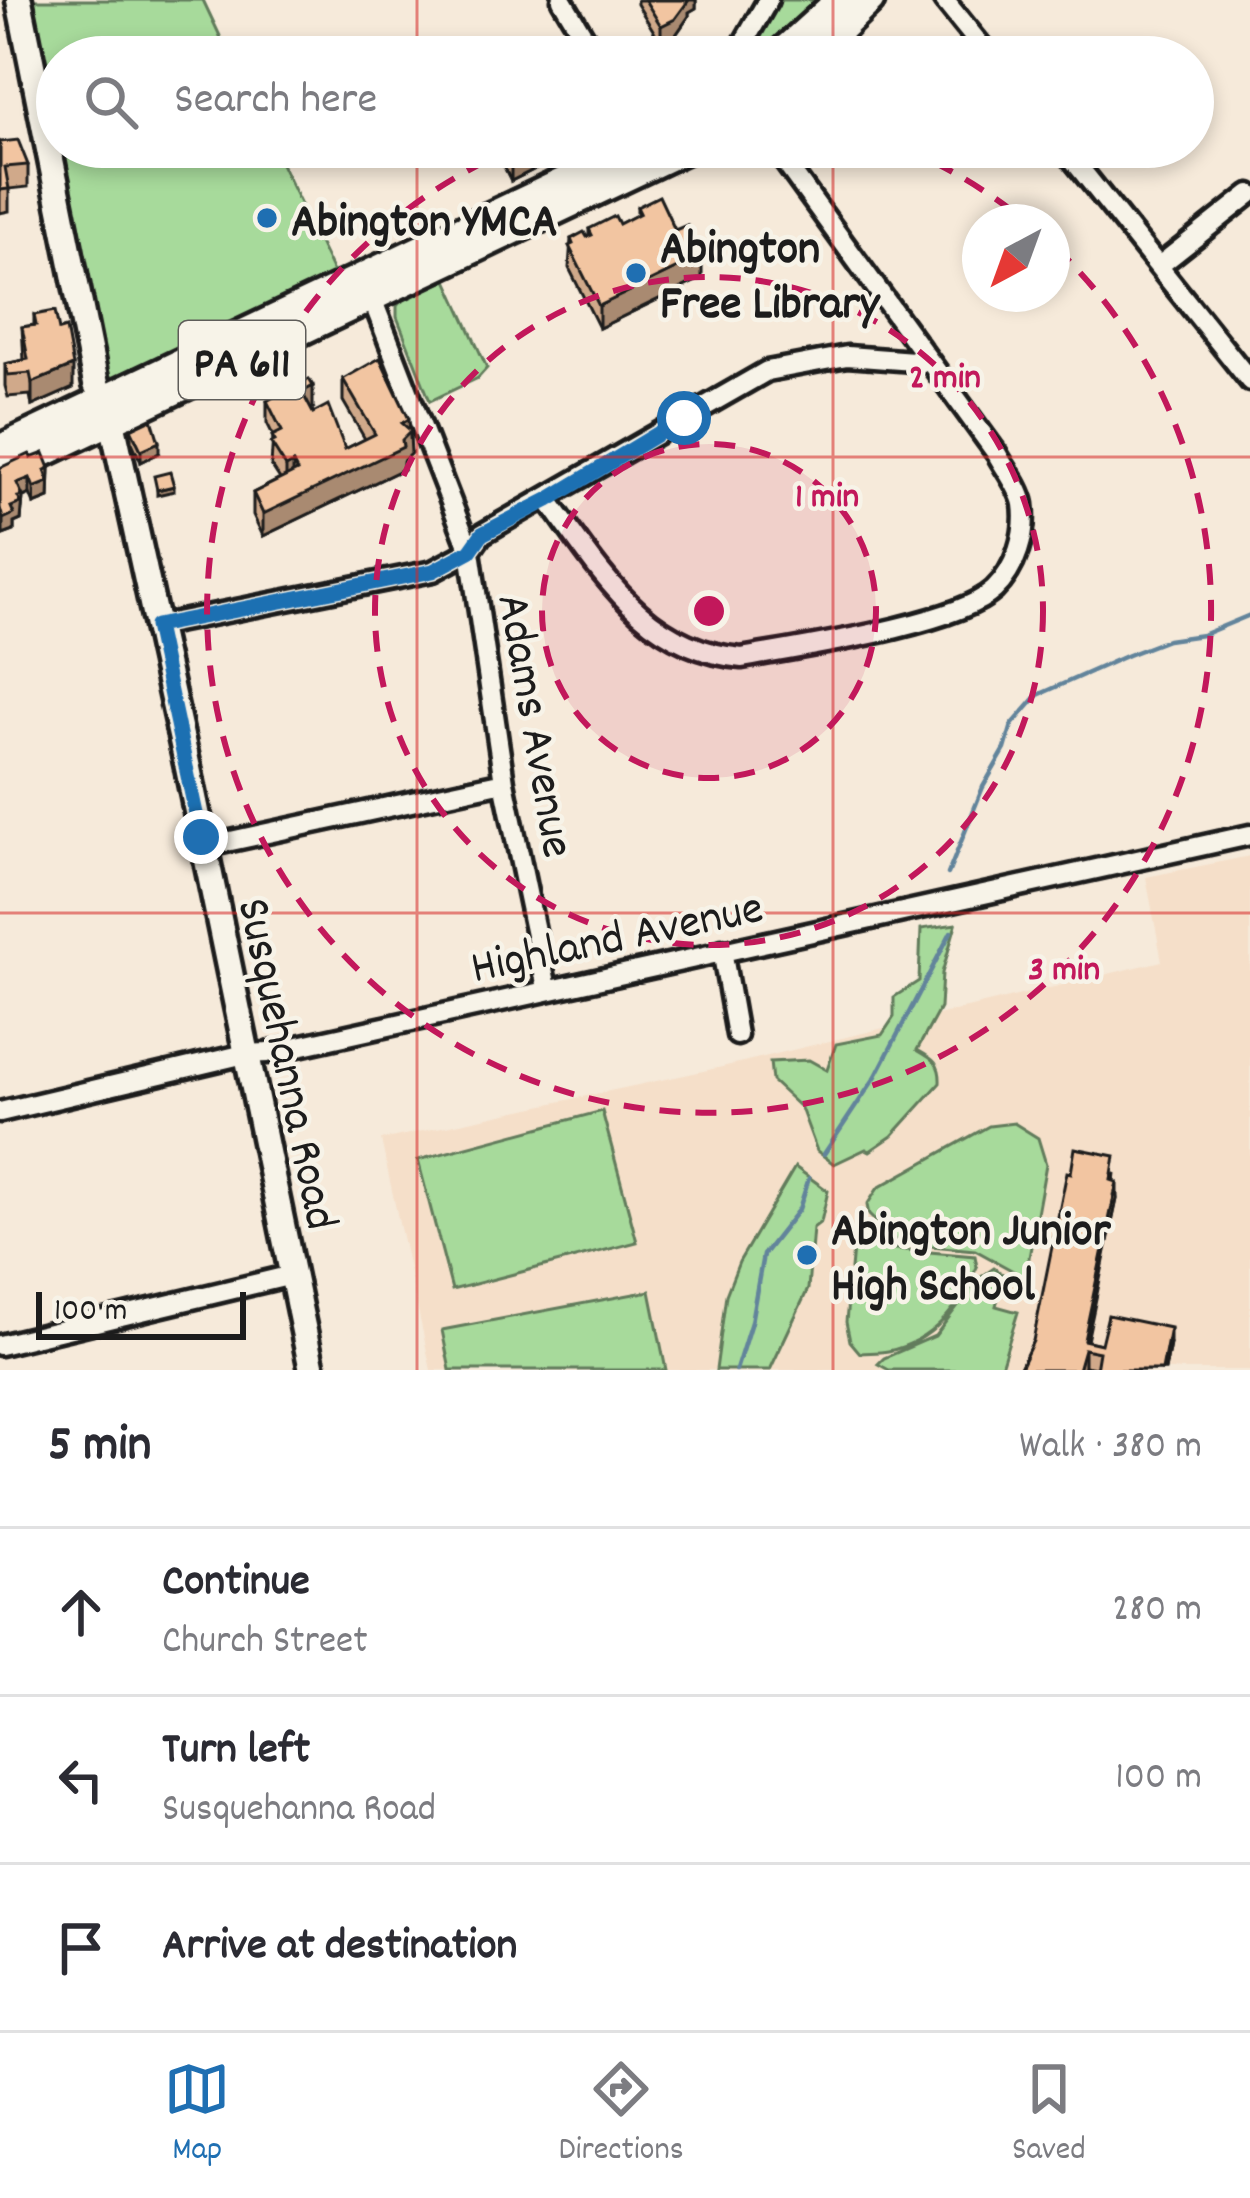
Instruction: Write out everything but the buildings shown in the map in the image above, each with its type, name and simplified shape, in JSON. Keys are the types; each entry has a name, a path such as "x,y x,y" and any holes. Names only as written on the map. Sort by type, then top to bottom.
{"highway":[{"path":"800,36 840,0"},
{"path":"833,36 870,0"},
{"name":"PA 611","path":"0,473 108,411 614,168"},
{"name":"PA 611","path":"0,448 108,411"}],"main road":[{"name":"Susquehanna Road","path":"19,0 36,85"},
{"name":"Susquehanna Road","path":"53,168 96,384 108,411 156,626 312,1370"}],"street":[{"path":"562,0 586,36"},
{"path":"573,0 581,27"},
{"path":"748,36 768,0"},
{"path":"944,0 973,36"},
{"path":"548,500 625,600 655,629 691,649 742,658 929,619 993,590 1010,569 1021,543 1023,501 997,454 789,168"},
{"path":"1080,168 1250,381"},
{"path":"1159,266 1250,194"},
{"name":"Adams Avenue","path":"368,289 470,551 505,782 547,988"},
{"path":"156,626 433,571 470,551 482,534 767,370 848,356 927,362"},
{"path":"203,847 505,782"},
{"name":"Highland Avenue","path":"0,1112 245,1054 267,1053 1250,835"},
{"path":"722,950 737,1035"},
{"path":"0,1345 292,1275"}],"shaded area":[{"name":"Abington Junior High School","path":"1250,856 1250,1370 431,1370 381,1140 722,1067 1162,961 1146,877"}],"green space":[{"path":"31,0 203,0 220,36 38,36"},
{"path":"779,0 829,0 790,36 757,36"},
{"path":"65,168 283,168 335,276 114,379 107,374"},
{"path":"447,280 487,368 478,378 430,401 397,317 397,306"},
{"path":"956,924 942,973 940,1008 917,1050 935,1062 940,1083 892,1136 870,1151 834,1164 817,1151 801,1108 772,1081 770,1062 809,1060 827,1070 836,1044 882,1035 894,1017 894,997 919,981 921,929"},
{"path":"602,1111 637,1242 452,1290 418,1160"},
{"path":"1014,1123 1038,1138 1046,1164 1024,1285 1013,1280 1015,1272 975,1250 898,1243 869,1215 867,1205 878,1188 989,1126"},
{"path":"795,1167 828,1191 821,1222 813,1228 808,1289 770,1370 716,1370 726,1295 739,1262"},
{"path":"856,1216 895,1249 975,1256 977,1267 943,1321 918,1340 884,1352 860,1353 850,1341 846,1322"},
{"path":"994,1268 1004,1275 996,1306 1018,1312 1000,1370 889,1370 878,1364 935,1336 978,1279"},
{"path":"650,1291 666,1370 450,1370 442,1330"}],"waterway":[{"path":"948,874 1012,725 1038,695 1167,640 1202,635 1250,615"},
{"path":"824,1154 876,1076 951,932"},
{"path":"736,1370 751,1322 763,1255 799,1209 809,1178"}],"place":[{"name":"Abington YMCA","path":"267,218"},
{"name":"Abington Free Library","path":"636,273"},
{"name":"Abington Junior High School","path":"807,1255"}],"route":[{"path":"201,837 156,626 433,571 470,551 482,534 684,418"}]}
